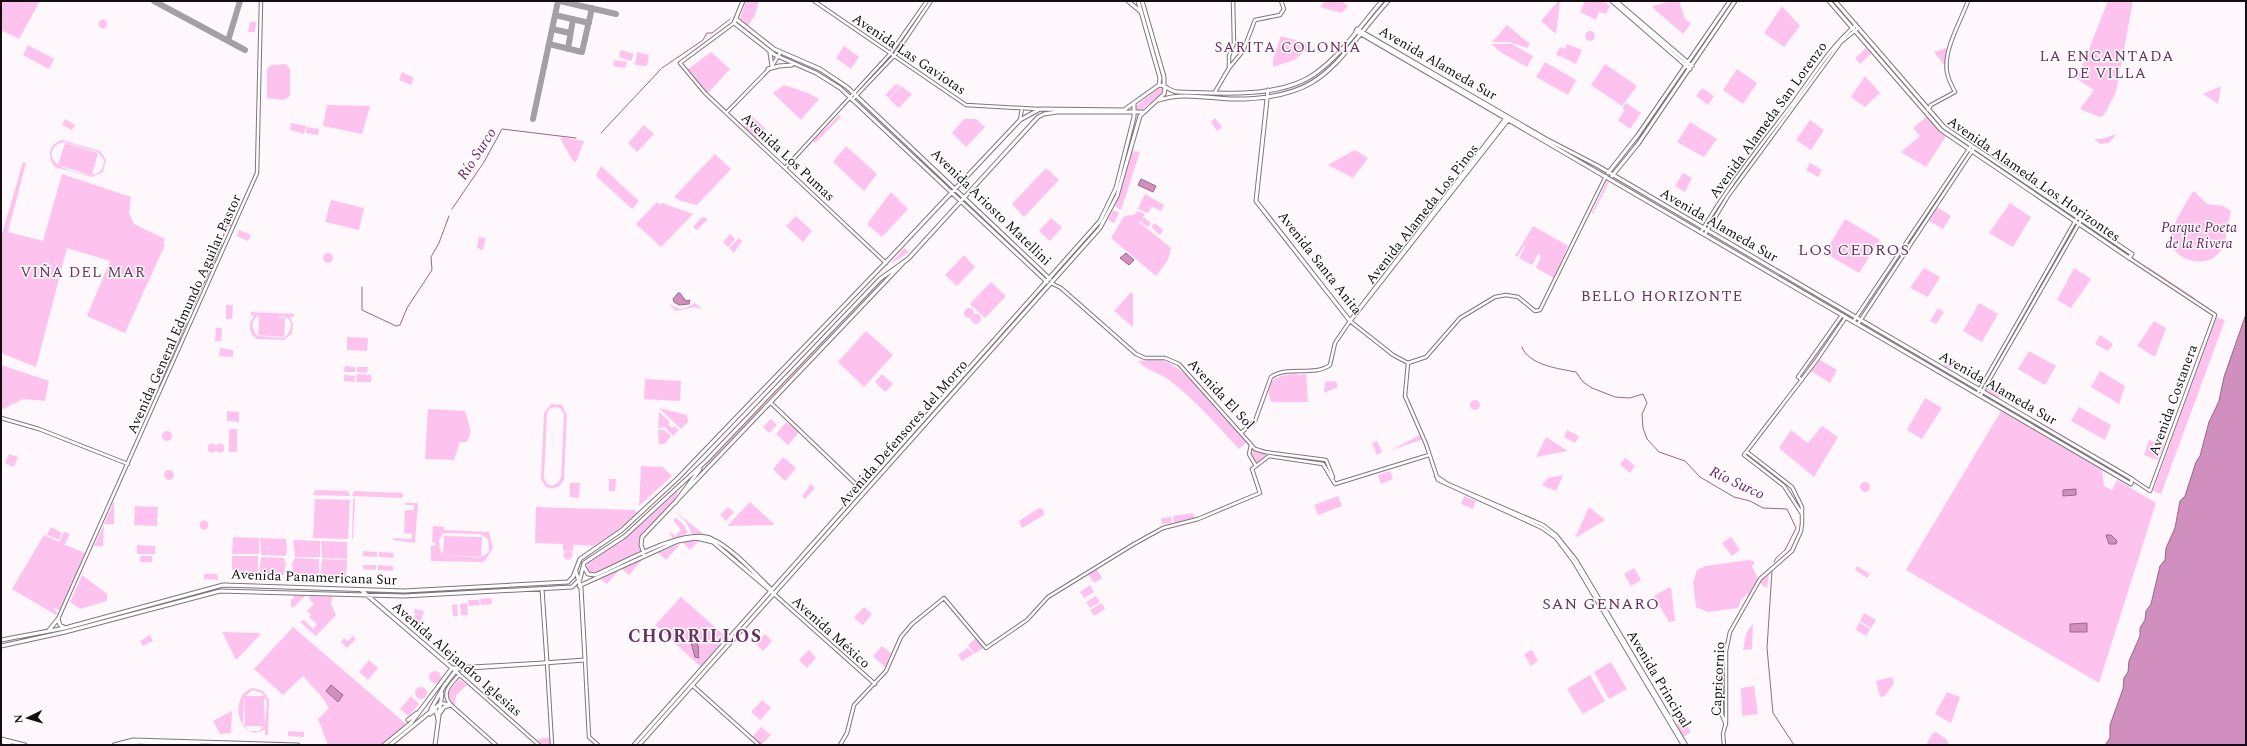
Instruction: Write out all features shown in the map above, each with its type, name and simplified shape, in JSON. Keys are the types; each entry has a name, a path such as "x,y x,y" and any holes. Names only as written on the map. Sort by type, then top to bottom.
{"main road":[{"path":"734,23 743,1"},
{"path":"1128,1 1141,12"},
{"path":"391,744 411,723 418,712 454,670 585,660 576,567 581,557 622,530 678,478 886,263 1020,120 1038,109 1121,110 1135,103 1159,85 1160,78 1138,1"},
{"path":"1142,1 1164,77 1165,87"},
{"path":"1159,85 1174,92 1242,92 1288,87 1315,74 1329,62 1382,1"},
{"name":"Avenida Defensores del Morro","path":"1155,101 1185,96 1241,98 1268,96 1299,90 1317,80 1341,58 1360,33 1388,1"},
{"path":"1612,1 1691,67"},
{"path":"1616,1 1686,64"},
{"path":"1606,176 1629,148 1730,1"},
{"path":"1606,176 1613,175 1638,144 1735,1"},
{"name":"Avenida Alameda Los Horizontes","path":"1829,1 1944,126 1972,148 2130,256"},
{"name":"Avenida Alameda Los Horizontes","path":"1835,1 1855,28 1941,130 1972,148"},
{"name":"Avenida Ariosto Matellini","path":"736,19 780,53 824,72 854,93 955,188 1048,280"},
{"name":"Avenida Ariosto Matellini","path":"734,23 769,52 826,79 850,96 1051,282"},
{"name":"Avenida Alameda Sur","path":"1356,30 1606,176 1704,231 1860,320 2132,479 2131,484 1853,322 1846,317 1704,231 1609,172 1507,118"},
{"path":"769,52 772,57 772,66"},
{"path":"768,70 782,65 797,65"},
{"name":"Avenida Defensores del Morro","path":"634,745 773,593 862,490 1100,228 1112,207 1142,112 1165,93 1165,87"},
{"name":"Avenida Santa Anita","path":"1268,90 1256,201 1350,322"},
{"path":"1241,98 1242,92"},
{"name":"Avenida Defensores del Morro","path":"639,745 1094,228 1109,205 1116,188 1133,122 1135,113 1133,108 1135,103"},
{"path":"645,554 641,545 642,538 908,259 1043,114 1061,112 1127,114 1142,112"},
{"path":"1127,114 1133,122"},
{"name":"Avenida Alameda Los Pinos","path":"1350,322 1507,118"},
{"path":"578,582 586,562 625,536 706,461 880,279 908,259"},
{"path":"672,507 706,461"},
{"path":"586,562 584,570 592,576 682,540 692,538 706,540 719,547 773,593"},
{"name":"Avenida Panamericana Sur","path":"1,646 58,634 220,591 404,596 542,590 572,587 578,582 586,583 645,554"},
{"name":"Avenida Panamericana Sur","path":"1,640 53,628 64,628 223,585 404,591 566,583 573,577 576,567"},
{"name":"Avenida Alejandro Iglesias","path":"361,590 454,670"},
{"path":"542,590 546,662"},
{"path":"379,595 376,599 383,608"},
{"path":"58,619 64,628"},
{"path":"58,619 53,628 58,634"},
{"path":"431,710 454,670"},
{"path":"435,745 444,686"},
{"path":"384,745 391,744 441,703"},
{"path":"440,716 442,709 451,705"},
{"path":"423,718 436,710 438,731"},
{"path":"408,720 418,712"},
{"path":"1,739 25,745"},
{"path":"114,745 128,740 156,742"},
{"path":"1,742 11,745"},
{"path":"124,744 178,742 206,744 298,745"},
{"path":"189,743 199,745"},
{"path":"124,744 136,745"}],"street":[{"name":"Avenida General Edmundo Aguilar Pastor","path":"58,619 257,173 261,1"},
{"name":"Avenida Las Gaviotas","path":"814,1 966,105 1038,109"},
{"path":"785,168 890,54 930,1"},
{"path":"848,101 854,100 894,56 930,1"},
{"path":"1229,68 1229,56 1234,39 1233,1"},
{"path":"1215,92 1229,68 1243,51 1255,20 1262,17 1280,15 1284,9 1281,1"},
{"path":"1926,113 1931,105 1955,92 1947,73 1951,47 1968,1"},
{"name":"Avenida Los Pumas","path":"734,23 680,63 694,82 886,263"},
{"name":"Avenida Alameda San Lorenzo","path":"1704,231 1738,180 1839,40 1855,28"},
{"path":"726,113 772,66 780,53"},
{"path":"1020,120 1022,108"},
{"path":"1853,322 1972,148"},
{"path":"1858,324 1972,148"},
{"path":"1436,476 1421,432 1405,396 1408,363 1426,357 1460,318 1495,297 1506,295 1518,297 1538,311 1606,176"},
{"path":"1979,395 2078,221"},
{"name":"Avenida Alameda Los Horizontes","path":"2130,256 2215,315"},
{"name":"Avenida El Sol","path":"1051,282 1062,288 1136,354 1145,358 1165,358 1178,364 1242,432 1255,449 1265,452 1326,460 1333,478"},
{"path":"1802,380 1798,377 1842,315"},
{"name":"Avenida Costanera","path":"2150,491 2215,315"},
{"path":"1802,514 1784,486 1744,456 1802,380 1846,317"},
{"name":"Avenida Alameda Los Pinos","path":"1242,432 1255,421 1272,377 1280,373 1323,369 1330,365 1335,343 1350,322"},
{"name":"Avenida Santa Anita","path":"1350,322 1393,355 1408,363"},
{"path":"771,403 862,490"},
{"path":"1,418 39,429 128,464"},
{"path":"1251,445 1249,454 1256,466"},
{"path":"1747,452 1788,483 1799,500 1802,514"},
{"path":"840,745 847,733 854,704 886,671 901,638 912,624 944,598 986,648 1028,620 1048,597 1134,544 1163,528 1198,519 1260,493 1252,469 1269,456 1323,464 1333,478 1335,484 1429,455"},
{"name":"Avenida Principal","path":"1436,476 1438,480 1448,486 1537,525 1556,538 1574,562 1683,745"},
{"name":"Avenida Principal","path":"1436,476 1448,484 1528,517 1556,534 1576,560 1686,745"},
{"name":"Avenida Alameda Sur","path":"2132,479 2150,491"},
{"name":"Capricornio","path":"1724,745 1723,734 1726,725 1726,651 1730,632 1755,586 1772,567 1787,557 1796,543 1801,531 1802,514"},
{"name":"Avenida México","path":"773,593 875,684"},
{"name":"Capricornio","path":"1726,651 1721,655 1722,715 1726,725"},
{"path":"585,660 589,737 598,745"},
{"path":"546,662 552,745"},
{"name":"Avenida Alejandro Iglesias","path":"454,670 539,745"},
{"path":"459,675 446,692 446,699 496,745"},
{"path":"692,685 759,745"},
{"path":"441,703 451,705"}],"green space":[{"path":"1,1 40,1 19,39 1,30"},
{"path":"746,1 759,1 755,15 748,26 740,19"},
{"path":"1325,1 1342,1 1348,6 1341,13 1320,7"},
{"path":"1558,1 1560,1 1556,34 1541,21"},
{"path":"1585,1 1604,1 1610,6 1606,14 1599,12 1596,20 1580,12"},
{"path":"1671,1 1679,1 1685,19 1691,23 1683,34 1653,8 1653,6"},
{"path":"1731,1 1734,1 1693,62 1691,61"},
{"path":"2108,1 2133,1 2116,92 2104,115 2100,117 2080,109 2094,90 2077,79"},
{"path":"1782,6 1800,26 1784,47 1764,33"},
{"path":"101,20 105,20 107,24 105,28 101,28 99,26 99,22"},
{"path":"250,22 256,22 255,32 248,32"},
{"path":"1507,25 1530,44 1527,48 1509,42 1492,42"},
{"path":"1859,29 1926,107 1924,108 1857,31"},
{"path":"1590,31 1595,36 1590,41 1585,36"},
{"path":"1355,35 1356,36 1339,58 1330,67 1310,81 1299,86 1272,93 1298,86 1310,80 1331,63"},
{"path":"1281,36 1309,44 1310,47 1294,60 1273,67 1273,60"},
{"path":"1491,44 1512,44 1533,56 1527,67 1502,53"},
{"path":"1567,44 1582,50 1576,64 1562,57 1564,51 1561,57 1556,55 1560,47 1565,49"},
{"path":"28,45 54,59 49,69 23,55"},
{"path":"844,46 859,57 851,69 836,58"},
{"path":"1866,48 1871,54 1860,64 1855,58"},
{"path":"1946,48 1948,51 1944,65 1934,52"},
{"path":"621,50 634,54 631,61 619,57"},
{"path":"637,52 649,55 647,66 635,65"},
{"path":"711,52 730,69 708,93 687,70"},
{"path":"783,55 816,69 850,91 848,93 816,72 782,58"},
{"path":"614,60 627,62 625,68 613,66"},
{"path":"1545,62 1576,80 1568,95 1536,77"},
{"path":"286,64 290,69 290,96 284,100 267,98 267,69 271,65"},
{"path":"1605,64 1637,86 1622,106 1591,85"},
{"path":"1737,69 1757,83 1743,104 1723,90"},
{"path":"402,72 414,78 411,85 399,80"},
{"path":"1865,76 1880,93 1865,107 1851,97"},
{"path":"896,84 900,86 889,98 885,95"},
{"path":"784,85 808,93 819,99 801,120 773,93"},
{"path":"901,86 912,94 899,108 889,99"},
{"path":"2221,86 2218,104 2203,94"},
{"path":"1159,88 1162,89 1162,93 1140,111 1136,110 1136,106"},
{"path":"1672,88 1674,89 1634,147 1632,146"},
{"path":"1702,88 1714,96 1708,105 1696,96"},
{"path":"859,100 916,152 914,154 857,101"},
{"path":"1626,103 1641,113 1630,129 1618,120 1625,110 1622,108"},
{"path":"327,105 370,106 362,134 323,126"},
{"path":"839,115 841,117 815,143 813,141"},
{"path":"1927,116 1946,136 1926,167 1901,152 1920,136 1913,128"},
{"path":"753,117 765,128 756,138 744,127"},
{"path":"1215,118 1222,127 1217,131 1211,122"},
{"path":"65,119 75,125 72,130 62,125"},
{"path":"964,119 976,119 985,127 966,147 952,133"},
{"path":"1810,120 1824,130 1811,150 1796,140"},
{"path":"1690,122 1717,139 1704,157 1677,142"},
{"path":"291,123 306,126 304,134 290,130"},
{"path":"644,125 654,134 637,152 628,143"},
{"path":"307,127 319,129 318,135 306,133"},
{"path":"2117,134 2109,143 2100,144 2094,139 2101,139"},
{"path":"561,137 584,141 576,162 573,161 561,140"},
{"path":"62,140 100,151 106,160 103,172 92,177 55,167 51,160 50,152 57,142","holes":["64,142 98,152 104,160 101,170 92,175 98,153 65,143 58,164 52,158 52,152 56,145","59,165 90,175 72,171"]},
{"path":"846,146 877,174 864,191 833,162"},
{"path":"1355,150 1368,158 1353,178 1328,165"},
{"path":"1132,151 1140,152 1121,210 1115,207"},
{"path":"715,154 731,169 697,205 681,201 674,197"},
{"path":"1966,154 1968,155 1926,218 1924,217"},
{"path":"920,157 953,187 951,189 918,158"},
{"path":"23,162 26,163 8,232 43,241 62,174 131,197 129,213 134,224 165,239 163,244 165,245 125,333 87,316 110,261 67,248 36,367 1,353 1,237"},
{"path":"1810,163 1822,170 1818,177 1806,170"},
{"path":"601,166 639,201 632,209 596,176"},
{"path":"1046,168 1059,180 1024,217 1012,204"},
{"path":"1683,173 1692,178 1685,192 1675,186"},
{"path":"1619,180 1697,226 1697,227"},
{"path":"1607,181 1609,182 1593,214 1592,213"},
{"path":"2024,183 2074,216 2073,218 2023,184"},
{"name":"Parque Poeta de la Rivera","path":"2194,191 2207,204 2223,206 2231,211 2226,236 2221,250 2215,257 2199,262 2183,257 2177,253 2172,247 2170,240 2172,230"},
{"path":"891,192 908,209 882,237 867,224"},
{"path":"1145,194 1164,205 1161,211 1152,207 1153,205 1148,213 1138,209"},
{"path":"331,200 364,208 359,230 325,222"},
{"path":"657,202 660,205 662,203 693,214 661,247 636,224"},
{"path":"2010,203 2031,217 2013,247 1989,233"},
{"path":"1937,207 1951,216 1943,229 1929,221"},
{"path":"1113,210 1119,213 1114,223 1108,220"},
{"path":"1137,211 1145,214 1141,220 1144,217 1151,223 1148,227 1140,221 1139,222 1171,248 1168,260 1156,276 1111,238 1124,216 1134,215"},
{"path":"796,216 812,231 803,242 786,226"},
{"path":"702,217 708,219 697,230 693,227"},
{"path":"1051,218 1062,227 1050,241 1039,231"},
{"path":"1845,219 1880,240 1859,273 1825,253"},
{"path":"2082,222 2113,243 2112,245 2081,223"},
{"path":"1155,223 1163,230 1160,235 1151,227"},
{"path":"2074,224 2075,225 2030,305 2029,304"},
{"path":"1533,226 1568,246 1554,278 1536,268 1541,256 1538,254 1532,265 1519,258 1525,247 1527,248 1524,246 1517,257 1515,256"},
{"path":"239,230 251,235 248,241 237,236"},
{"path":"730,234 735,239 728,247 723,242"},
{"path":"479,237 486,238 483,250 477,248"},
{"path":"739,238 742,241 734,253 729,248"},
{"path":"904,248 909,252 892,263 892,262"},
{"path":"326,253 330,253 332,254 332,262 326,263 323,260 323,256"},
{"path":"1900,254 1902,255 1862,314 1861,313"},
{"path":"964,255 975,267 957,286 945,275"},
{"path":"897,267 686,490 706,465 885,277"},
{"path":"2148,267 2195,298 2194,300 2147,268"},
{"path":"1924,268 1940,277 1928,297 1910,288"},
{"path":"2074,268 2091,279 2071,308 2057,300"},
{"path":"991,282 1006,296 985,318 970,304"},
{"path":"1131,292 1133,294 1133,327 1114,311"},
{"path":"667,302 678,308 684,308 695,303 702,309 695,307 676,311"},
{"path":"1979,303 1998,314 1982,342 1963,331"},
{"path":"226,305 233,305 232,319 226,319"},
{"path":"969,308 974,313 969,318 964,313"},
{"path":"1938,308 1944,312 1936,324 1930,321"},
{"path":"251,312 294,314 294,317 290,317 293,324 292,333 284,340 257,339 252,334 250,328 254,316 251,315","holes":["259,316 258,335 284,337 285,318 275,317 285,317 290,321 290,330 286,336 283,338 258,336 252,325 254,320"]},
{"path":"976,314 981,319 976,324 971,319"},
{"path":"2216,317 2225,320 2161,494 2153,491"},
{"path":"1840,319 1842,320 1809,368 1807,368"},
{"path":"2154,321 2166,328 2155,357 2137,346"},
{"path":"216,328 222,328 221,341 215,341"},
{"path":"866,331 893,355 864,387 838,362"},
{"path":"2100,335 2113,344 2108,351 2095,344"},
{"path":"347,337 368,338 367,351 347,350"},
{"path":"2009,339 2011,340 1982,388"},
{"path":"220,348 233,350 233,357 219,356"},
{"path":"2029,351 2056,366 2045,385 2018,369"},
{"path":"1947,358 1951,358 1953,359 1953,367 1947,368 1944,365 1944,361"},
{"path":"1160,359 1171,364 1194,383 1247,442 1239,449 1206,413 1179,388 1138,361"},
{"path":"1820,360 1837,370 1830,383 1811,371"},
{"path":"1,365 49,381 45,401 23,399 1,410"},
{"path":"345,366 355,367 355,372 344,372"},
{"path":"357,367 368,367 367,373 357,372"},
{"path":"2100,371 2125,386 2119,404 2091,387"},
{"path":"1297,373 1297,375 1306,374 1308,402 1271,402 1269,388 1271,383 1278,377"},
{"path":"357,374 371,375 371,382 356,382"},
{"path":"882,374 893,384 885,392 875,382"},
{"path":"344,375 355,376 354,382 344,381"},
{"path":"645,379 681,381 680,401 644,399"},
{"path":"1336,381 1338,387 1324,393 1325,382"},
{"path":"1989,383 2003,391 1997,400 1984,392"},
{"path":"1925,398 1942,408 1922,439 1907,430"},
{"path":"1473,400 1477,400 1479,401 1479,409 1473,410 1470,407 1470,403"},
{"path":"551,404 562,405 567,416 564,479 559,486 554,488 546,487 541,479 544,413","holes":["557,407 561,409 564,414 561,477 558,483 552,486 547,484 544,478 547,413 550,408"]},
{"path":"2079,407 2111,425 2105,440 2071,421"},
{"path":"659,408 687,415 688,422 681,429"},
{"path":"428,409 465,411 470,427 470,435 466,442 460,442 454,460 425,459"},
{"path":"227,411 239,412 239,422 227,421"},
{"path":"2001,411 2102,470 2104,486 2112,490 2117,480 2156,503 2099,683 1906,570"},
{"path":"659,412 670,422 668,424 672,428 674,426 679,430 673,436 665,427 658,428"},
{"path":"771,419 777,425 769,433 763,427"},
{"path":"786,422 799,432 788,445 776,434"},
{"path":"1822,426 1838,437 1814,477 1779,448 1791,430 1808,443"},
{"path":"229,429 237,429 237,452 229,452"},
{"path":"658,430 664,430 671,436 665,444 659,444"},
{"path":"1567,430 1579,436 1575,443 1564,437"},
{"path":"165,431 169,431 171,432 171,440 165,441 162,438 162,434"},
{"path":"1420,435 1421,440 1391,450"},
{"path":"1546,437 1568,451 1536,457"},
{"path":"2149,440 2164,445 2158,460 2144,455"},
{"path":"1377,441 1382,452 1377,455 1372,443"},
{"path":"212,443 217,448 212,453 207,448"},
{"path":"220,443 225,448 220,453 215,448"},
{"path":"1252,447 1267,455 1256,464 1250,454"},
{"path":"9,454 18,457 14,467 5,463"},
{"path":"783,457 796,468 785,481 773,469"},
{"path":"1625,458 1635,466 1630,473 1620,464"},
{"path":"641,466 663,467 672,476 639,506"},
{"path":"167,470 171,470 174,475 171,480 167,480 164,477 164,473"},
{"path":"865,471 869,475 860,485 856,481"},
{"path":"1390,471 1393,479 1381,484 1378,475"},
{"path":"1563,475 1556,491 1542,485 1548,478"},
{"path":"609,479 616,479 615,491 609,491"},
{"path":"1863,482 1867,482 1870,487 1867,492 1863,492 1860,489 1860,485"},
{"path":"570,483 580,483 579,498 570,497"},
{"path":"811,484 815,488 805,499 802,496"},
{"path":"315,490 348,491 350,496 313,495"},
{"path":"354,491 403,493 402,498 352,496"},
{"path":"678,491 676,498 671,505 641,536 639,544 642,553 594,573 589,572 586,567 589,561 628,536"},
{"path":"1338,496 1342,506 1318,515 1314,505"},
{"path":"1464,496 1476,501 1473,509 1461,504"},
{"path":"355,498 353,539 352,539 353,499"},
{"path":"315,499 350,500 348,539 313,538"},
{"path":"114,501 114,524 104,524"},
{"path":"750,502 774,524 727,526"},
{"path":"405,503 418,503 415,543 393,540 393,538 412,539 412,534 404,533 405,510 414,510 414,505 405,505"},
{"path":"135,506 158,507 157,526 134,525"},
{"path":"536,507 635,510 638,514 611,535 593,546 565,544 574,545 573,551 563,551 563,544 535,543"},
{"path":"728,507 734,512 726,521 720,515"},
{"path":"1589,507 1605,520 1575,538"},
{"path":"1039,508 1043,509 1044,515 1022,528 1019,521"},
{"path":"673,510 702,533 702,535 692,534 686,522"},
{"path":"1193,513 1195,519 1174,523 1173,516"},
{"path":"1171,517 1172,523 1162,524 1161,518"},
{"path":"676,518 683,524 688,533 673,539 669,531 675,536 681,530 673,520"},
{"path":"204,520 209,525 204,530 199,525"},
{"path":"104,524 103,546 94,546"},
{"path":"433,526 444,527 444,530 489,532 493,548 484,562 431,561 431,546 435,546 435,542 432,542","holes":["443,534 480,534 488,539 489,552 481,557 482,537 444,536 443,554 440,550 439,540","444,555 481,557 479,558"]},
{"path":"51,527 62,533 59,540 47,535"},
{"path":"64,532 70,534 65,544 63,544 85,553 60,610 54,608 54,610 58,613 56,615 12,589 44,535 59,542"},
{"path":"233,537 259,538 259,554 232,554"},
{"path":"1731,537 1740,550 1732,556 1722,543"},
{"path":"260,538 286,539 287,552 285,556 261,555"},
{"path":"692,540 699,541 690,550 682,542"},
{"path":"293,541 320,541 320,557 295,557"},
{"path":"321,541 347,542 347,559 322,558"},
{"path":"681,543 666,560 658,553"},
{"path":"137,545 155,546 155,554 137,554"},
{"path":"363,551 377,552 377,557 363,556"},
{"path":"566,551 570,551 572,555 570,559 566,559 564,557 564,553"},
{"path":"379,552 394,553 393,558 379,557"},
{"path":"140,556 152,556 152,562 140,562"},
{"path":"232,556 258,556 258,574 235,573 232,569"},
{"path":"261,557 284,558 284,561 286,562 284,575 259,574"},
{"path":"295,558 319,559 319,576 293,575 292,563"},
{"path":"641,558 642,560 629,575 621,568"},
{"path":"322,559 347,560 346,577 320,577"},
{"path":"1749,560 1755,562 1752,566 1758,579 1749,595 1747,594 1741,600 1738,608 1708,612 1696,607 1693,582 1697,570 1705,566"},
{"path":"363,565 376,565 376,570 363,569"},
{"path":"378,565 393,566 393,571 378,570"},
{"path":"1857,566 1870,574 1867,578 1855,570"},
{"path":"1096,568 1102,578 1094,583 1088,574"},
{"path":"1634,568 1641,580 1631,586 1624,574"},
{"path":"620,569 607,584 599,578"},
{"path":"204,574 217,574 218,580 204,579"},
{"path":"1766,574 1769,574 1767,588 1759,583"},
{"path":"82,575 107,594 107,601 80,609 70,602"},
{"path":"1090,585 1094,592 1084,598 1080,592"},
{"path":"1668,588 1671,588 1675,621 1669,622 1654,596"},
{"path":"294,595 305,596 294,607 291,607 291,599 294,599"},
{"path":"310,596 332,597 331,604 336,615 316,636 300,622 304,620 313,629 317,624 309,617 311,615 307,611 314,604 309,599"},
{"path":"1096,596 1100,602 1090,608 1086,602"},
{"path":"681,597 726,637 701,667 655,625"},
{"path":"491,598 492,604 481,605 480,599"},
{"path":"468,600 479,600 480,605 469,606"},
{"path":"467,603 468,615 461,615 460,604"},
{"path":"1102,603 1105,609 1094,616 1090,610"},
{"path":"457,604 458,616 453,616 452,605"},
{"path":"864,607 872,614 863,625 854,618"},
{"path":"415,609 424,611 420,623 413,622 415,614 421,615 414,613"},
{"path":"1864,613 1876,620 1871,628 1860,621"},
{"path":"1859,622 1870,629 1866,636 1856,630"},
{"path":"1753,623 1752,649 1743,650 1746,634"},
{"path":"293,627 406,724 406,726 382,745 328,745 318,719 329,708 322,697 303,676 283,695 254,669"},
{"path":"222,632 259,633 260,635 236,660"},
{"path":"350,633 356,639 347,648 341,642 344,638 348,641 352,637"},
{"path":"765,634 772,641 763,651 756,644"},
{"path":"150,635 153,641 143,646 140,641"},
{"path":"976,638 983,648 974,654 968,645"},
{"path":"882,646 891,653 885,667 873,656"},
{"path":"968,648 973,654 962,661 958,655"},
{"path":"809,650 816,658 807,668 799,660"},
{"path":"1532,650 1538,661 1531,666 1524,654"},
{"path":"369,660 378,668 368,680 359,672"},
{"path":"1611,662 1627,689 1609,699 1594,672"},
{"path":"437,671 440,672 440,682 433,683 430,682 429,675 430,672"},
{"path":"1590,675 1605,701 1583,714 1567,689"},
{"path":"1892,677 1894,683 1885,696 1880,697 1876,681"},
{"path":"459,679 467,685 456,695 455,706 447,697 448,692"},
{"path":"1754,686 1758,714 1742,716 1741,688"},
{"path":"419,687 423,687 427,693 423,699 419,699 415,695 415,691"},
{"path":"253,688 263,691 269,700 268,735 265,735 265,729 259,731 264,726 245,726 244,697 243,724 249,731 243,725 239,708 240,699 245,692","holes":["253,690 262,693 264,696 245,696","264,697 267,702 265,725"]},
{"path":"1947,692 1960,697 1951,723 1935,714"},
{"path":"411,696 419,704 409,716 400,709"},
{"path":"762,700 771,708 760,720 751,712"},
{"path":"232,711 231,733 220,734 213,721"},
{"path":"1684,720 1691,732 1683,737 1676,725"},
{"path":"761,727 771,735 761,745 752,737"},
{"path":"288,731 304,732 304,737 288,736"},
{"path":"1936,732 1946,739 1949,745 1926,745 1932,734"},
{"path":"551,737 551,745 543,745 537,739"}],"shaded area":[{"path":"1141,179 1156,186 1153,192 1138,185"},
{"path":"1126,253 1134,260 1129,265 1120,258"},
{"path":"678,293 680,293 686,301 690,300 689,304 679,305 674,302 673,299"},
{"path":"2246,314 2246,745 2105,745 2110,738 2110,725 2123,689 2124,678 2128,672 2129,661 2140,636 2140,628 2145,620 2146,611 2151,604 2160,566 2165,560 2166,548 2175,528 2180,501 2185,496 2196,462 2200,456 2209,422 2219,401 2224,377"},
{"path":"2076,489 2076,495 2063,496 2063,490"},
{"path":"2106,535 2111,535 2117,541 2116,544 2109,544"},
{"path":"2087,623 2087,632 2070,632 2070,624"},
{"path":"690,639 694,640 698,644 699,658 695,657"},
{"path":"331,685 343,695 338,702 326,691"}],"waterway":[{"name":"Río Surco","path":"662,68 703,40 707,33 712,33 730,19"},
{"name":"Río Surco","path":"601,133 661,69"},
{"name":"Río Surco","path":"452,209 484,162 502,129 576,138"},
{"name":"Río Surco","path":"362,287 362,310 396,326 400,325 407,308 432,270 431,257 439,243 449,216"},
{"name":"Río Surco","path":"192,310 221,246 226,226 231,225"},
{"name":"Río Surco","path":"159,387 187,322"},
{"name":"Río Surco","path":"1522,347 1525,353 1538,362 1553,368 1576,372 1583,382 1592,388 1615,397 1630,398 1643,394 1647,403 1642,414 1643,428 1647,439 1659,452 1685,461 1700,477 1734,497 1750,501 1763,508 1787,509 1796,528 1785,550 1776,558 1774,562"},
{"name":"Río Surco","path":"1772,571 1767,648 1773,713 1794,745"}],"taxiway":[{"path":"154,1 245,50"},
{"path":"228,41 240,1"},
{"path":"533,119 558,1"},
{"path":"560,1 616,14"},
{"path":"549,44 582,52 592,8"},
{"path":"555,15 589,23"},
{"path":"568,49 573,19"},
{"path":"552,29 570,33"}],"tram line":[{"path":"1,744 7,745"}],"district":[{"name":"SARITA COLONIA","path":"1288,47"},
{"name":"LA ENCANTADA DE VILLA","path":"2107,64"},
{"name":"LOS CEDROS","path":"1854,250"},
{"name":"VIÑA DEL MAR","path":"83,272"},
{"name":"BELLO HORIZONTE","path":"1662,296"},
{"name":"SAN GENARO","path":"1601,604"},
{"name":"CHORRILLOS","path":"695,636"}]}
